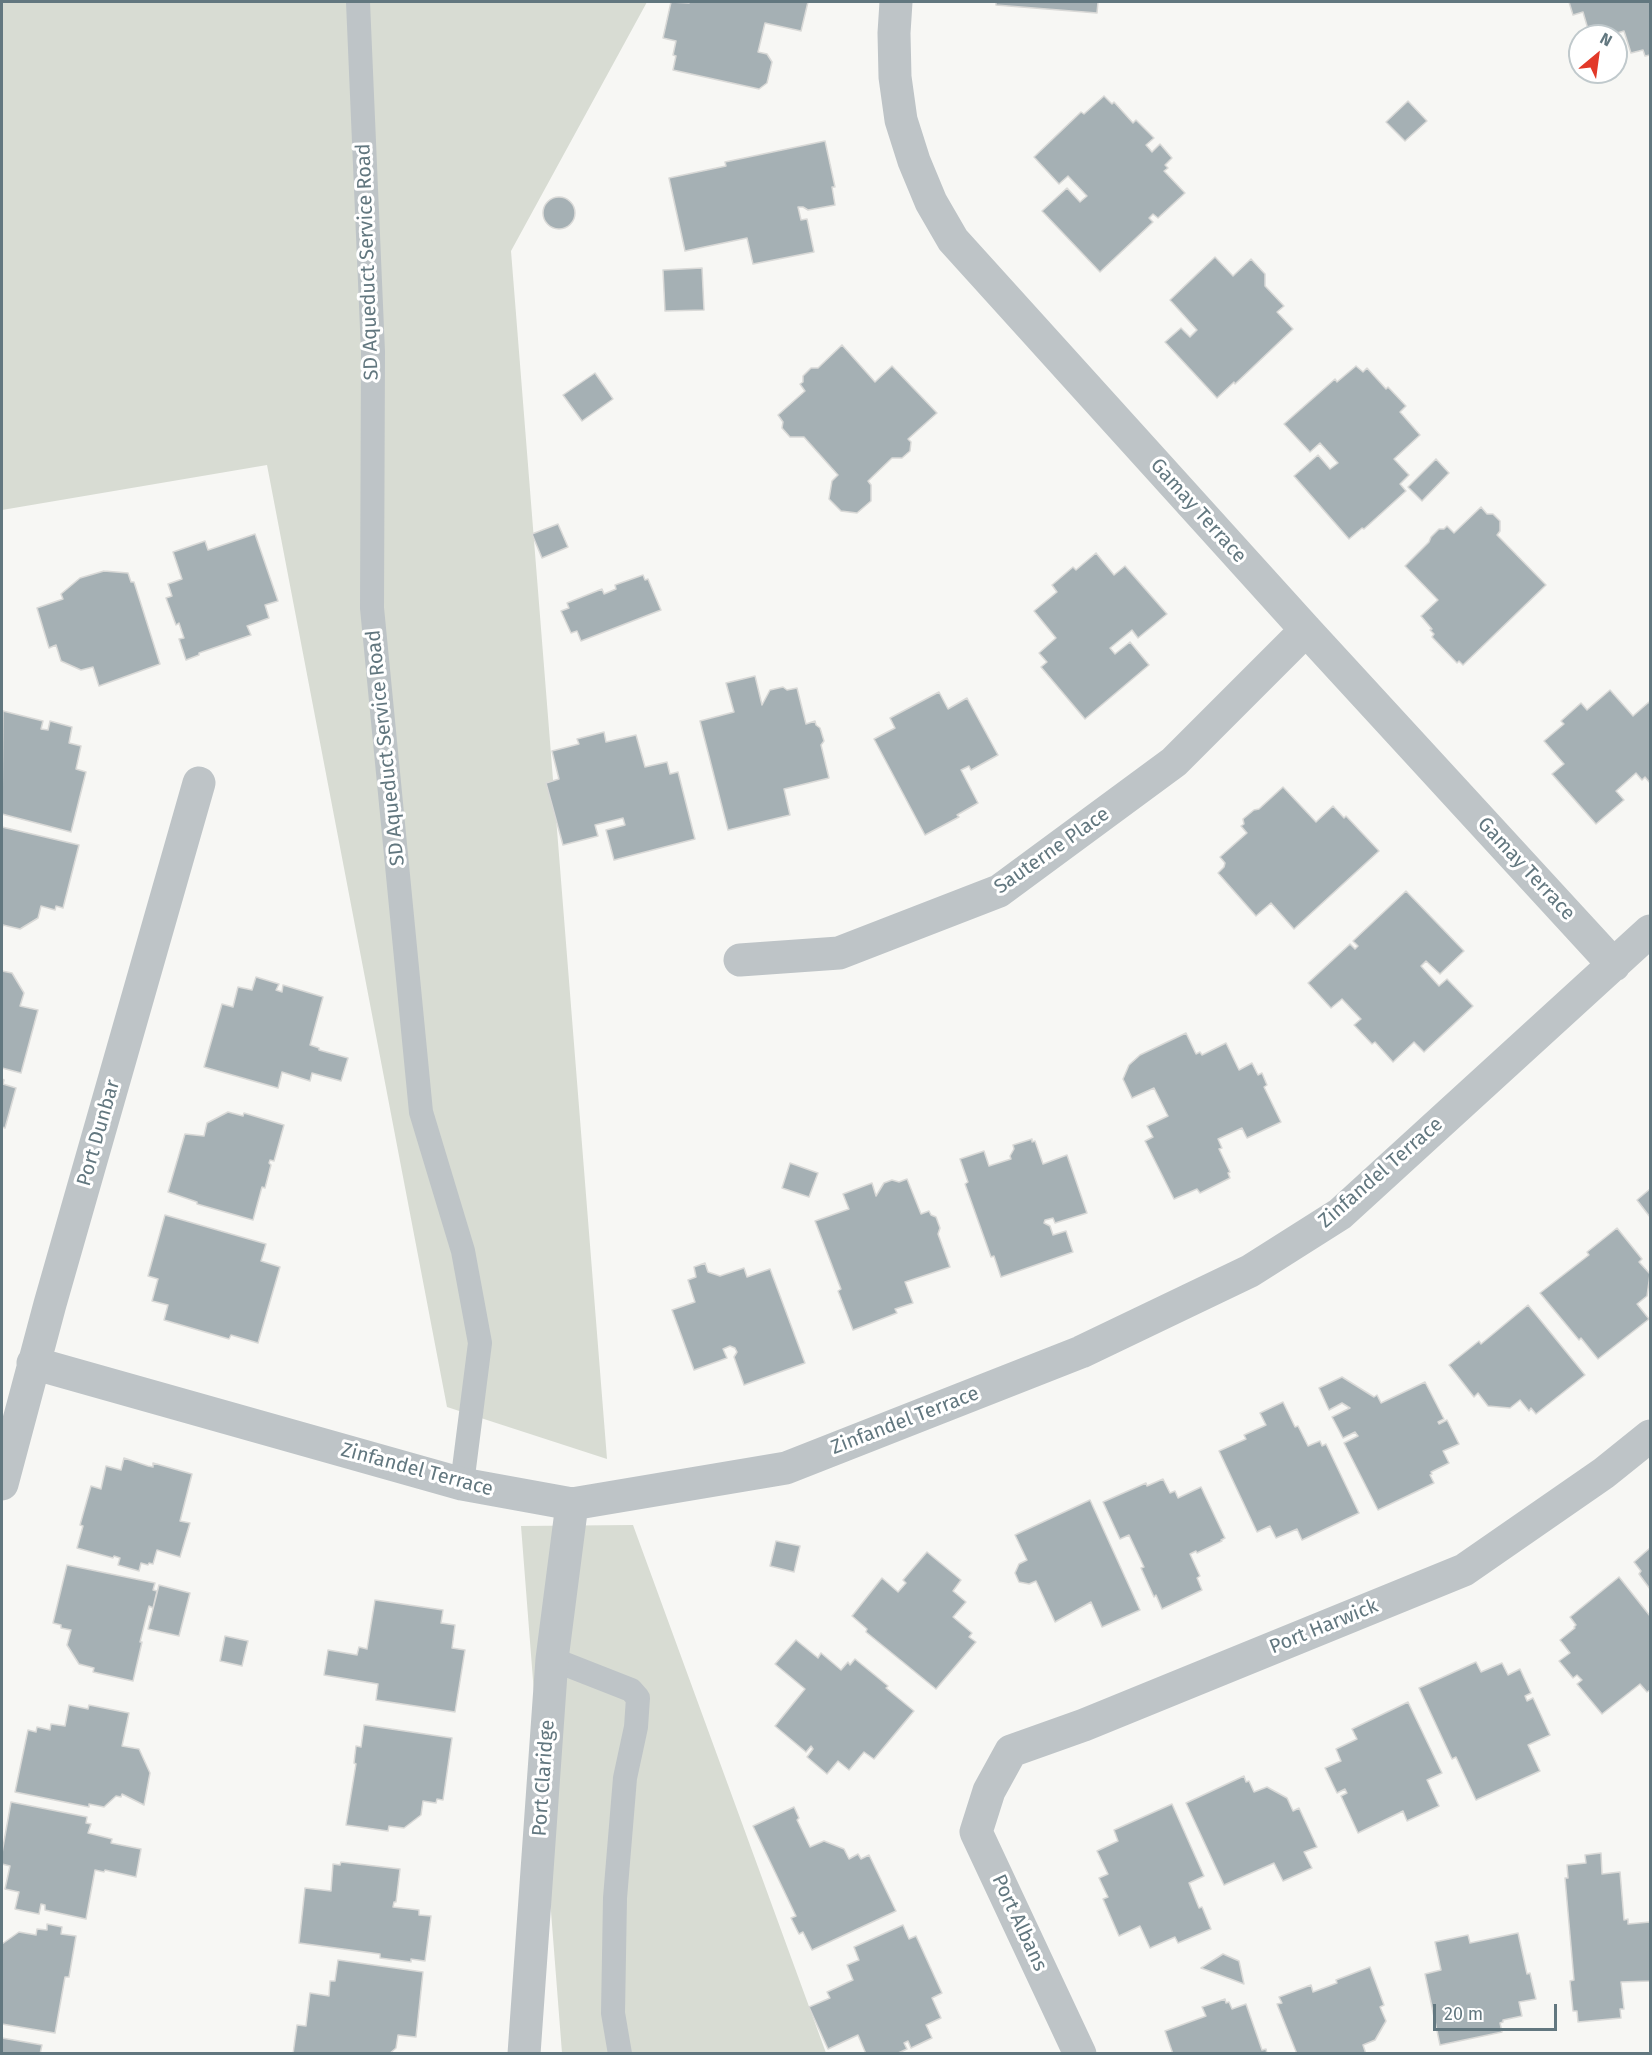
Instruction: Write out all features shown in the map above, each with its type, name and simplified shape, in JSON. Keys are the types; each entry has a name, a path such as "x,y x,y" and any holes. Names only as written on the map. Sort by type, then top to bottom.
{"street":[{"name":"Gamay Terrace","path":"896,2 895,76 901,120 914,161 931,202 953,240 1306,630 1614,964"},
{"name":"Sauterne Place","path":"740,960 839,953 999,891 1174,762 1306,630"},
{"name":"Port Dunbar","path":"2,1484 33,1363 199,783"},
{"name":"Zinfandel Terrace","path":"33,1363 462,1484 572,1504 786,1468 1081,1352 1251,1271 1340,1214 1650,931"},
{"name":"Port Harwick","path":"989,1791 1011,1751 1084,1725 1464,1570 1604,1473 1650,1436"},
{"name":"Port Claridge","path":"524,2054 552,1659 572,1504"},
{"name":"Port Albans","path":"989,1791 976,1832 1080,2054"}],"lane":[{"name":"SD Aqueduct Service Road","path":"358,2 373,352 372,608 421,1112 463,1251 480,1343 462,1484"},
{"path":"552,1659 632,1690 638,1698 636,1727 625,1778 615,1898 613,2013 620,2054"}],"shaded area":[{"path":"2,2 647,2 511,251 607,1459 447,1407 267,465 2,510"},
{"path":"633,1525 826,2053 562,2053 521,1526"}],"building":[{"path":"671,2 808,2 801,31 765,23 758,52 767,54 772,62 767,83 759,89 673,70 676,41 663,38"},
{"path":"996,2 1098,2 1097,13 996,5"},
{"path":"1569,2 1650,2 1650,55 1645,56 1643,50 1631,53 1628,44 1628,24 1586,24 1583,12 1573,15"},
{"path":"1104,96 1112,104 1114,102 1133,123 1136,120 1154,138 1146,145 1152,152 1160,144 1172,158 1165,165 1168,168 1164,171 1185,193 1158,218 1153,214 1149,218 1153,222 1100,272 1042,211 1067,188 1080,202 1087,196 1068,176 1059,184 1034,157 1081,112 1084,114"},
{"path":"1408,101 1427,121 1405,141 1386,122"},
{"path":"825,141 835,187 832,187 835,205 808,210 798,207 801,220 807,219 814,252 753,264 747,238 685,251 669,178 726,166 725,162"},
{"path":"559,197 570,202 575,213 570,224 559,229 548,224 543,213 548,202"},
{"path":"1215,257 1233,276 1251,259 1265,274 1265,286 1284,306 1277,312 1293,329 1217,398 1165,342 1181,328 1190,337 1197,330 1170,300"},
{"path":"702,268 704,310 665,311 663,270"},
{"path":"842,345 875,382 892,366 937,413 908,439 911,442 910,451 902,458 892,458 868,481 871,485 871,501 857,513 841,511 829,499 832,481 838,475 804,437 790,437 782,428 783,422 778,415 805,391 800,384 803,382 803,376 811,368 818,368"},
{"path":"1356,366 1363,372 1367,368 1406,406 1400,412 1420,435 1394,459 1409,475 1400,484 1406,491 1364,529 1362,528 1349,539 1294,476 1318,455 1330,469 1338,463 1320,443 1310,452 1284,424 1335,379 1337,382"},
{"path":"595,373 613,399 582,421 563,395"},
{"path":"1436,459 1449,473 1422,501 1408,487"},
{"path":"1481,507 1487,514 1493,514 1500,521 1500,531 1497,535 1546,585 1463,665 1459,661 1457,663 1432,637 1434,634 1430,630 1432,629 1421,616 1438,600 1405,566 1439,529 1447,526 1454,533"},
{"path":"558,524 568,547 542,558 532,534"},
{"path":"255,534 278,601 265,605 269,618 247,626 251,635 199,653 186,660 179,639 184,638 179,623 176,625 166,598 172,596 168,584 182,579 173,552 205,541 208,550"},
{"path":"1096,553 1114,575 1125,566 1167,614 1138,638 1132,630 1110,648 1115,654 1130,642 1149,665 1085,719 1041,667 1047,662 1039,653 1056,638 1034,611 1057,592 1052,585 1073,567 1076,570"},
{"path":"104,571 128,573 131,582 134,582 160,664 99,686 93,667 81,670 61,661 56,645 49,648 37,608 63,599 61,594 80,578"},
{"path":"643,575 645,580 648,579 661,610 581,641 577,631 571,633 561,611 569,608 567,603 602,589 604,594 616,589 615,585"},
{"path":"755,676 762,705 770,690 783,687 787,690 797,688 806,724 815,721 820,728 824,741 821,745 829,778 784,789 790,815 728,830 700,721 734,712 726,683"},
{"path":"1610,690 1633,716 1649,702 1650,704 1650,783 1645,777 1642,780 1636,773 1616,791 1624,800 1596,824 1552,774 1564,764 1544,741 1564,724 1561,721 1581,703 1587,710"},
{"path":"939,692 948,709 967,698 998,755 971,770 969,766 961,770 978,803 957,815 959,817 925,835 874,739 895,728 890,718"},
{"path":"3,711 43,721 41,729 48,730 50,721 72,727 69,743 81,746 76,769 86,772 71,832 2,814"},
{"path":"604,732 606,742 636,735 645,767 667,762 670,774 678,772 695,839 614,860 606,830 625,825 623,818 595,825 598,836 563,845 546,783 559,779 552,751 579,744 577,739"},
{"path":"1283,787 1316,822 1333,806 1344,818 1346,816 1379,851 1294,929 1271,903 1256,916 1218,873 1225,863 1220,857 1247,833 1241,826 1244,824 1243,819 1254,810 1259,809"},
{"path":"2,827 79,845 63,908 56,906 55,910 41,906 38,918 20,929 3,925 2,929"},
{"path":"1406,891 1464,951 1440,974 1426,961 1421,966 1439,986 1447,979 1473,1006 1424,1052 1414,1042 1393,1062 1375,1042 1372,1044 1354,1025 1361,1019 1342,999 1331,1008 1308,983 1350,944 1355,949 1358,946 1353,941"},
{"path":"2,971 12,973 24,993 20,1006 38,1010 21,1073 2,1068"},
{"path":"256,977 279,984 276,990 282,992 283,985 323,997 310,1045 319,1050 348,1058 341,1081 312,1073 310,1081 282,1072 278,1088 204,1067 222,1004 233,1007 238,987 252,990"},
{"path":"1186,1033 1196,1054 1200,1052 1202,1055 1226,1043 1239,1070 1252,1063 1258,1075 1262,1073 1267,1085 1264,1087 1281,1122 1247,1138 1242,1128 1218,1139 1222,1148 1219,1149 1230,1172 1228,1173 1230,1178 1200,1193 1197,1189 1174,1199 1145,1141 1153,1137 1147,1126 1168,1116 1154,1088 1132,1098 1123,1079 1129,1065 1140,1055"},
{"path":"2,1079 3,1084 16,1088 5,1128 2,1127"},
{"path":"228,1112 243,1116 244,1113 284,1125 274,1161 270,1160 269,1163 271,1165 265,1188 262,1187 253,1220 197,1204 197,1202 168,1192 185,1134 204,1136 207,1123"},
{"path":"1032,1139 1032,1142 1035,1141 1043,1164 1067,1155 1087,1213 1055,1223 1053,1218 1045,1220 1044,1223 1050,1226 1053,1235 1066,1231 1073,1252 1001,1277 994,1256 991,1257 965,1184 968,1182 960,1159 984,1151 989,1166 1011,1159 1013,1145"},
{"path":"790,1163 818,1173 809,1197 782,1188"},
{"path":"907,1179 921,1214 929,1211 936,1217 940,1228 938,1234 950,1267 905,1282 913,1303 895,1309 897,1313 853,1330 838,1291 841,1289 815,1221 849,1209 843,1194 872,1183 876,1196 884,1183"},
{"path":"1650,1189 1650,1217 1637,1200"},
{"path":"165,1215 266,1244 261,1261 280,1267 258,1343 231,1335 229,1339 164,1320 168,1305 152,1301 158,1279 148,1276"},
{"path":"1617,1228 1642,1259 1639,1262 1650,1274 1647,1296 1637,1304 1649,1319 1598,1359 1540,1293 1589,1255 1587,1252"},
{"path":"705,1263 708,1272 720,1276 744,1268 747,1277 770,1269 805,1363 744,1385 734,1357 737,1352 730,1346 723,1349 727,1358 694,1370 672,1310 695,1302 688,1280 696,1277 694,1267"},
{"path":"1528,1305 1585,1375 1536,1414 1531,1408 1529,1411 1520,1400 1510,1408 1488,1406 1478,1393 1474,1397 1449,1365 1479,1341 1481,1344"},
{"path":"1342,1377 1374,1397 1377,1395 1381,1403 1425,1382 1444,1419 1438,1422 1439,1424 1447,1420 1459,1444 1443,1451 1449,1463 1431,1472 1434,1483 1378,1510 1344,1443 1358,1436 1355,1432 1343,1438 1332,1417 1350,1408 1342,1403 1329,1410 1319,1388"},
{"path":"1283,1402 1295,1427 1298,1426 1308,1446 1320,1441 1322,1446 1326,1444 1359,1513 1302,1540 1297,1529 1276,1538 1270,1526 1257,1532 1219,1451 1246,1439 1244,1435 1266,1425 1260,1413"},
{"path":"124,1458 148,1466 153,1467 153,1463 192,1474 180,1521 190,1523 180,1557 157,1550 153,1564 141,1563 139,1571 118,1565 120,1558 77,1548 83,1526 80,1525 91,1486 101,1489 106,1466 121,1470"},
{"path":"1163,1479 1170,1493 1175,1491 1178,1498 1201,1487 1225,1538 1197,1553 1196,1551 1190,1554 1200,1576 1197,1578 1202,1590 1162,1609 1141,1568 1144,1567 1129,1535 1120,1539 1103,1502 1146,1483 1147,1486"},
{"path":"1090,1500 1140,1610 1102,1627 1091,1602 1055,1622 1036,1581 1029,1584 1019,1582 1015,1573 1019,1564 1027,1560 1015,1535"},
{"path":"776,1541 800,1546 794,1572 770,1566"},
{"path":"1650,1548 1650,1589 1639,1574 1641,1571 1634,1562"},
{"path":"927,1552 961,1580 953,1591 966,1602 953,1617 972,1633 969,1637 976,1642 936,1689 866,1632 867,1629 852,1616 882,1578 898,1592 906,1583 903,1580"},
{"path":"67,1565 155,1583 153,1590 157,1591 153,1608 149,1606 133,1681 93,1672 94,1668 79,1664 67,1645 71,1630 53,1623"},
{"path":"1619,1577 1650,1616 1650,1690 1647,1692 1640,1684 1602,1714 1577,1684 1582,1680 1577,1675 1573,1678 1559,1661 1570,1653 1560,1640 1575,1628 1576,1625 1570,1617"},
{"path":"159,1585 190,1593 179,1636 148,1629"},
{"path":"375,1600 443,1610 441,1623 455,1625 452,1648 465,1650 455,1712 376,1700 378,1684 324,1675 328,1650 357,1655 359,1647 367,1649"},
{"path":"225,1636 248,1641 242,1666 220,1661"},
{"path":"796,1640 818,1658 821,1653 841,1670 848,1662 850,1665 855,1659 914,1711 874,1759 864,1752 849,1770 838,1761 827,1774 807,1757 813,1749 811,1746 806,1752 775,1726 805,1689 775,1664"},
{"path":"1476,1662 1481,1672 1502,1663 1508,1675 1520,1669 1531,1693 1525,1696 1527,1701 1533,1698 1550,1735 1528,1745 1540,1771 1476,1800 1456,1757 1452,1759 1419,1688"},
{"path":"1408,1702 1442,1773 1427,1780 1439,1806 1407,1821 1403,1811 1358,1833 1341,1796 1347,1793 1345,1789 1337,1793 1325,1768 1341,1761 1336,1749 1357,1739 1352,1729"},
{"path":"69,1705 88,1709 89,1705 129,1713 122,1746 139,1749 150,1773 144,1805 122,1794 121,1797 116,1796 104,1807 89,1804 89,1807 15,1792 28,1730 36,1732 37,1727 50,1730 51,1724 65,1726"},
{"path":"364,1725 452,1738 443,1800 437,1799 436,1803 423,1801 421,1815 404,1828 389,1826 388,1831 346,1825 356,1764 354,1763 356,1746 361,1747"},
{"path":"1244,1776 1254,1792 1267,1787 1287,1798 1293,1811 1299,1808 1317,1847 1304,1852 1312,1868 1283,1881 1274,1863 1224,1885 1186,1803"},
{"path":"11,1802 87,1817 86,1823 91,1824 88,1833 112,1839 111,1843 141,1849 136,1877 95,1870 86,1919 45,1910 45,1905 41,1904 39,1914 15,1909 19,1892 5,1889 10,1866 2,1864"},
{"path":"1172,1804 1204,1876 1189,1883 1211,1929 1178,1943 1175,1937 1150,1948 1140,1926 1119,1936 1103,1899 1108,1897 1099,1878 1108,1874 1097,1851 1118,1841 1114,1830"},
{"path":"794,1807 799,1818 797,1820 810,1847 824,1841 844,1849 849,1859 858,1854 861,1859 869,1855 896,1911 812,1950 803,1932 799,1934 791,1918 796,1916 753,1826"},
{"path":"1601,1853 1602,1874 1620,1872 1624,1920 1628,1919 1628,1924 1650,1922 1650,1981 1621,1982 1624,2009 1620,2009 1621,2018 1578,2022 1577,2011 1573,2011 1570,1981 1574,1980 1565,1878 1568,1878 1567,1865 1586,1863 1585,1855"},
{"path":"341,1862 400,1869 396,1902 393,1907 419,1910 419,1915 431,1916 425,1961 411,1959 411,1962 380,1958 380,1954 299,1943 305,1888 331,1891 333,1864 340,1865"},
{"path":"47,1924 62,1927 61,1934 76,1936 69,1977 65,1977 55,2033 2,2024 2,1944 19,1932 36,1935 37,1929 47,1930"},
{"path":"903,1925 909,1939 916,1936 942,1993 932,1998 941,2018 926,2025 932,2038 911,2048 908,2041 904,2043 907,2049 896,2054 866,2054 858,2035 828,2049 809,2007 830,1998 827,1992 853,1980 847,1965 859,1960 854,1947"},
{"path":"1518,1933 1527,1974 1530,1973 1536,1999 1519,2002 1522,2016 1503,2020 1500,2023 1502,2032 1440,2045 1425,1974 1441,1970 1435,1942 1468,1935 1470,1943"},
{"path":"1223,1954 1239,1961 1244,1984 1201,1968"},
{"path":"338,1960 423,1972 416,2037 398,2035 396,2048 389,2054 293,2054 297,2025 306,2026 310,1993 329,1996 330,1981 335,1981"},
{"path":"1370,1967 1384,2005 1380,2007 1386,2021 1375,2040 1363,2045 1366,2054 1297,2054 1277,2004 1282,2003 1279,1997 1311,1985 1313,1992"},
{"path":"1225,1999 1232,2009 1246,2004 1262,2050 1266,2049 1267,2054 1173,2054 1165,2031 1206,2016 1202,2007"},
{"path":"2,2038 42,2045 40,2054 2,2054"}]}
